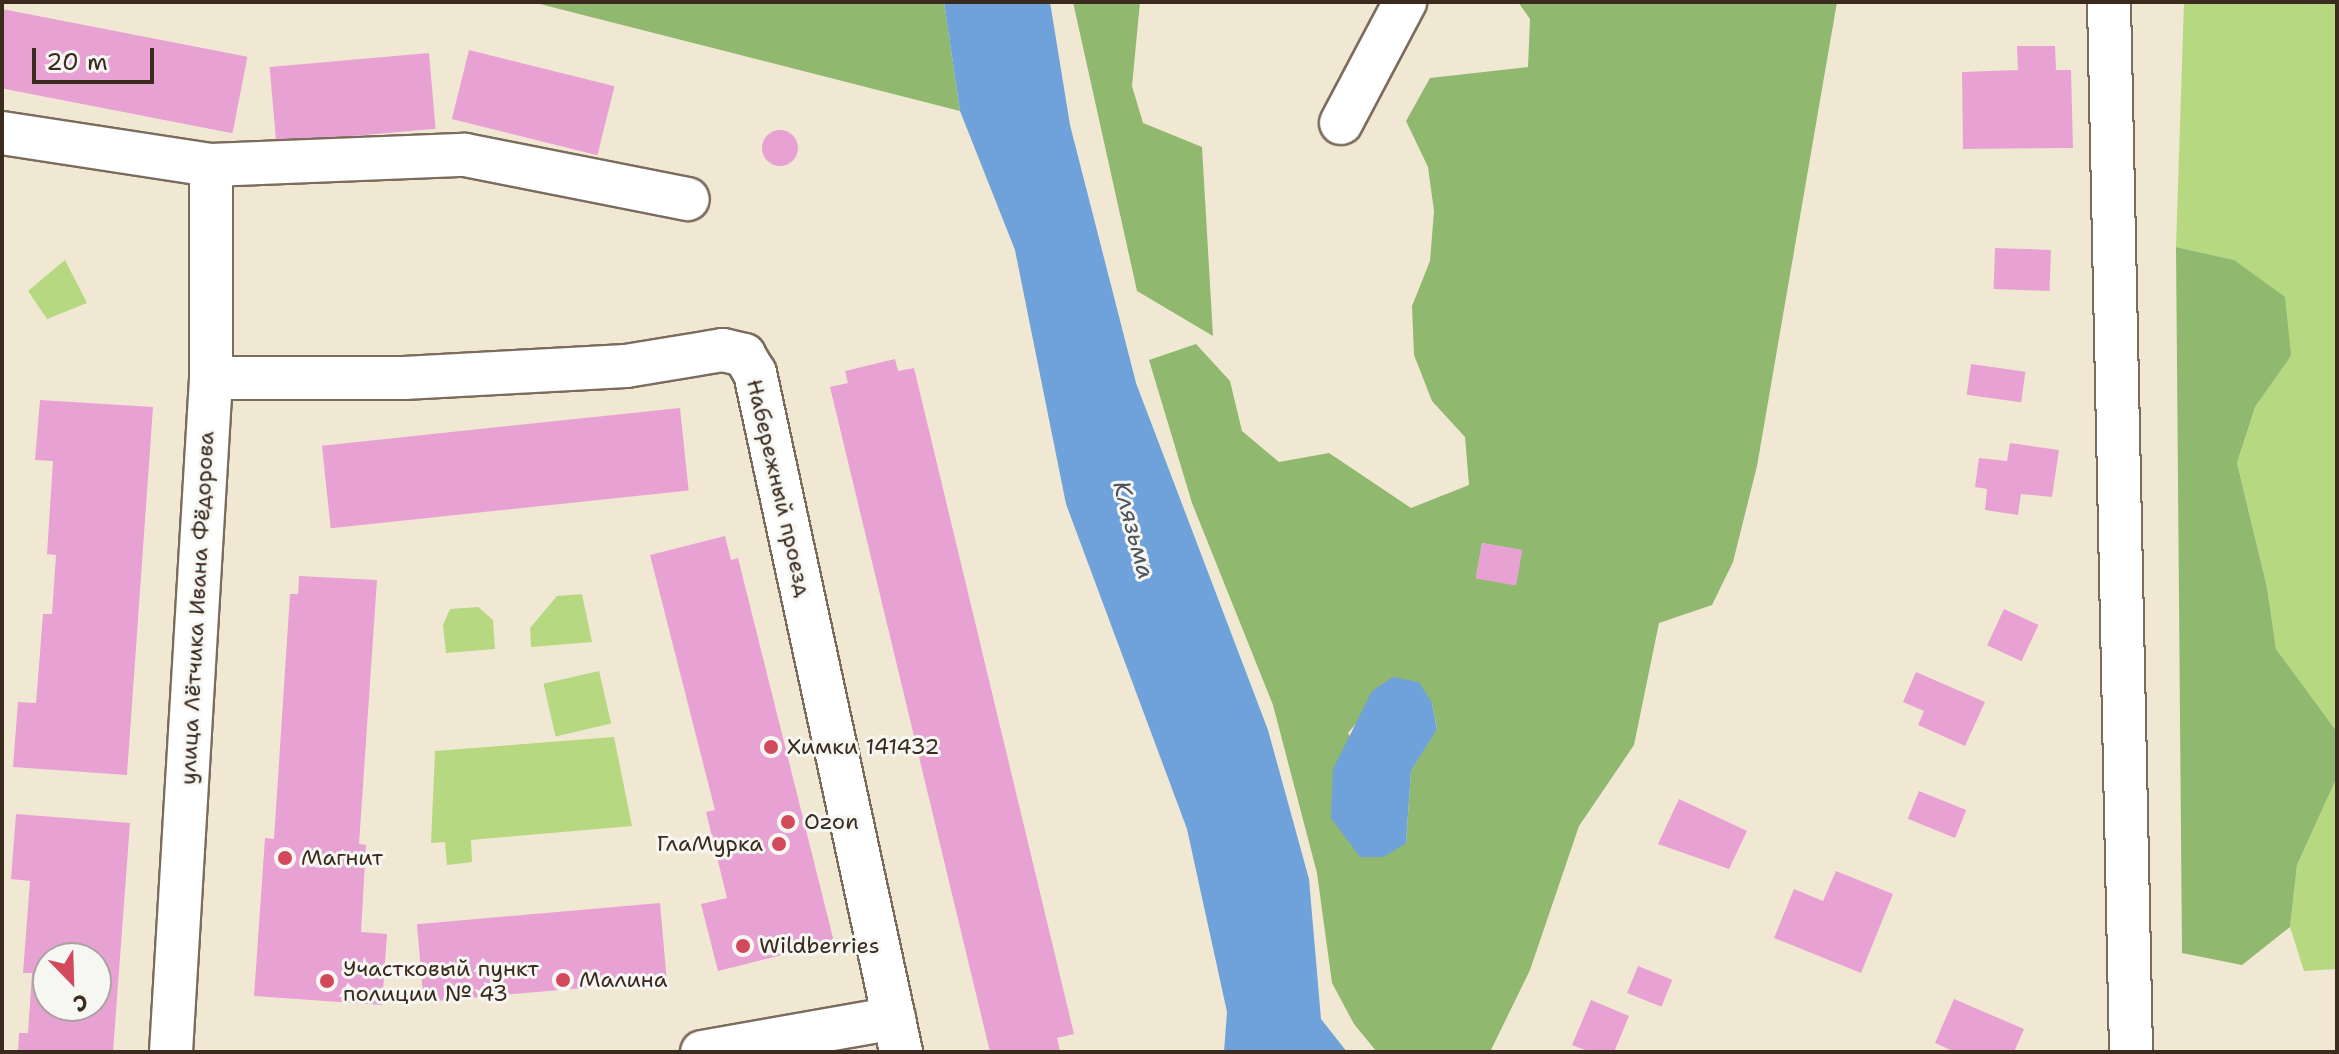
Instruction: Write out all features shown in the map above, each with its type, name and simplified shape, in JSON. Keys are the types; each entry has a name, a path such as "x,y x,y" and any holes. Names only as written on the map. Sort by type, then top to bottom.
{"street":[{"path":"1341,123 1405,2"},
{"path":"2109,2 2131,1052"},
{"path":"2,133 211,165 465,155 688,199"},
{"name":"улица Лётчика Ивана Фёдорова","path":"173,1052 211,378 211,165"},
{"name":"Набережный проезд","path":"211,378 404,378 626,366 723,350 744,355 755,373 897,1035"},
{"path":"702,1052 897,1035"}],"green space":[{"path":"532,2 944,2 960,111"},
{"path":"1073,2 1140,2 1132,86 1143,123 1202,147 1213,336 1137,291"},
{"path":"1518,2 1837,2 1757,466 1733,562 1712,605 1659,623 1634,745 1579,826 1530,970 1490,1052 1377,1052 1354,1024 1332,983 1317,873 1273,705 1192,503 1149,360 1196,344 1230,381 1242,431 1279,462 1329,453 1411,508 1469,485 1465,437 1432,401 1414,355 1412,306 1430,261 1434,211 1428,167 1406,121 1430,78 1528,67 1530,19","holes":["1482,543 1521,550 1515,584 1476,578","1432,703 1437,728 1411,771 1406,843 1348,733 1364,714"]},
{"path":"2184,2 2337,2 2337,732 2276,649 2267,586 2237,463 2255,407 2291,356 2234,260 2176,247"},
{"path":"2176,247 2234,260 2285,297 2291,356 2255,407 2237,463 2267,587 2276,649 2337,732 2337,777 2297,865 2290,927 2242,965 2182,953"},
{"path":"65,260 87,303 47,319 28,291"},
{"path":"582,594 592,642 531,647 530,628 557,596"},
{"path":"478,607 493,620 495,649 446,653 443,625 450,609"},
{"path":"599,671 611,724 556,736 543,684"},
{"path":"614,737 632,826 471,840 472,862 447,865 445,842 431,843 435,751"},
{"path":"2337,777 2337,969 2304,971 2290,927 2297,865"}],"water":[{"name":"Клязьма","path":"944,2 1050,2 1070,125 1136,383 1268,730 1309,879 1321,1019 1347,1052 1224,1052 1227,1012 1187,829 1066,504 1015,250 960,111"},
{"path":"1393,677 1419,682 1432,703 1437,729 1411,771 1406,843 1384,857 1360,857 1331,818 1333,769 1372,691"}],"building":[{"path":"2,9 247,57 233,133 2,88"},
{"path":"2017,46 2055,46 2056,70 2071,70 2073,148 1963,149 1962,72 2018,70"},
{"path":"469,50 615,86 597,155 452,119"},
{"path":"429,53 436,129 276,143 270,67"},
{"path":"780,130 793,135 798,148 793,161 780,166 767,161 762,148 767,135"},
{"path":"1995,248 2051,250 2050,291 1994,289"},
{"path":"895,359 898,371 914,368 1074,1034 1057,1038 1060,1051 990,1052 830,387 848,383 845,371"},
{"path":"1971,364 2025,372 2021,402 1967,395"},
{"path":"40,400 153,407 127,775 13,767 18,702 36,703 43,614 52,614 56,555 47,554 53,461 35,460"},
{"path":"680,408 689,491 331,528 322,446"},
{"path":"2010,443 2059,450 2052,497 2021,494 2018,515 1985,510 1987,489 1975,487 1979,458 2007,461"},
{"path":"725,536 731,560 738,558 834,942 718,971 701,904 727,898 706,812 715,810 650,555"},
{"path":"1482,543 1522,550 1516,586 1476,578"},
{"path":"299,576 377,580 359,844 366,845 361,932 387,934 382,1005 254,996 265,838 274,839 290,594 298,594"},
{"path":"2004,609 2038,625 2022,661 1987,645"},
{"path":"1916,672 1985,702 1965,746 1918,725 1924,711 1903,702"},
{"path":"1919,791 1966,810 1955,838 1908,819"},
{"path":"1679,799 1747,831 1729,869 1658,844"},
{"path":"16,814 130,823 113,1052 18,1052 19,1033 28,1033 32,973 23,973 30,881 11,879"},
{"path":"1836,871 1893,894 1861,973 1774,938 1794,889 1823,901"},
{"path":"660,903 667,981 424,1002 417,924"},
{"path":"1638,966 1672,980 1661,1007 1627,993"},
{"path":"1954,999 2024,1029 2014,1052 1955,1052 1935,1043"},
{"path":"1591,1000 1629,1016 1614,1052 1590,1052 1572,1045"}],"place":[{"name":"Химки 141432","path":"771,747"},
{"name":"Ozon","path":"788,822"},
{"name":"ГлаМурка","path":"779,844"},
{"name":"Магнит","path":"285,858"},
{"name":"Wildberries","path":"743,946"},
{"name":"Малина","path":"563,980"},
{"name":"Участковый пункт полиции № 43","path":"327,981"}]}
